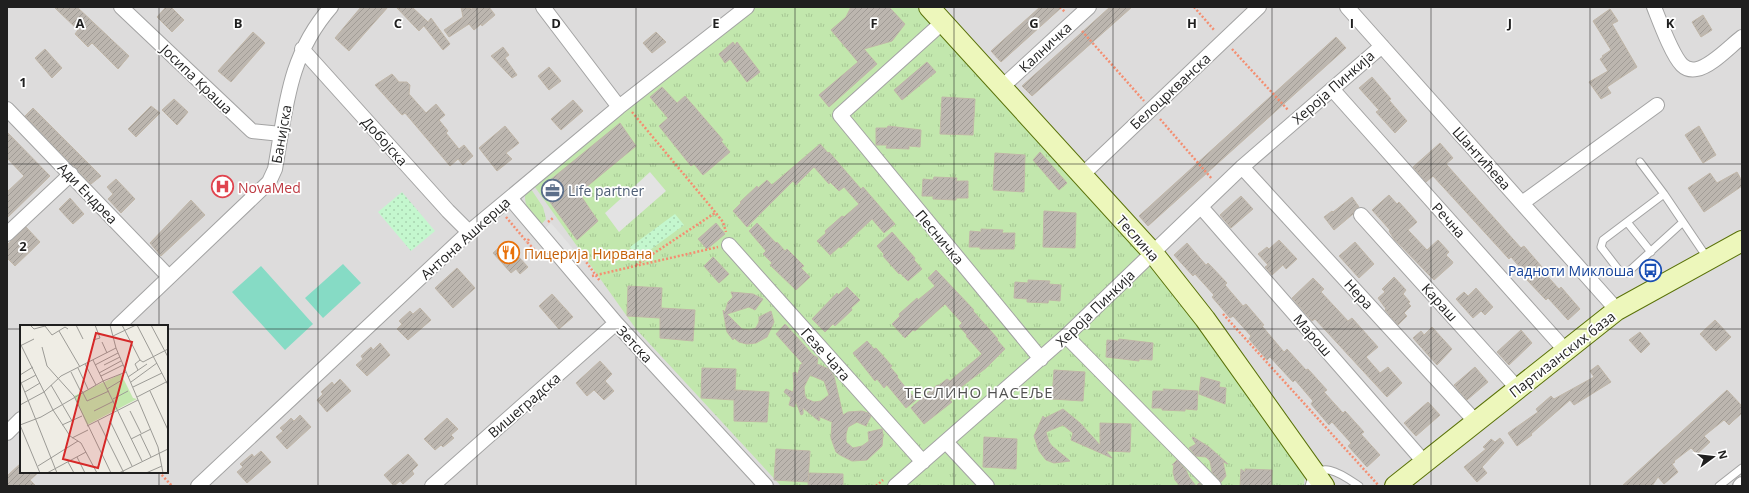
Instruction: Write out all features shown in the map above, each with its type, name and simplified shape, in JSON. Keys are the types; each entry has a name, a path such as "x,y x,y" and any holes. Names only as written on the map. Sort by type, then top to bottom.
{"street":[{"name":"Јосипа Краша","path":"121,7 252,131 281,134"},
{"name":"Банијска","path":"119,325 269,182 275,169 291,79 302,49 319,21 331,7"},
{"path":"543,7 622,105"},
{"name":"Антона Ашкерца","path":"198,486 469,232 622,105 747,7"},
{"name":"Калничка","path":"1002,87 1089,7"},
{"name":"Белоцркванска","path":"1081,176 1259,7"},
{"name":"Шантићева","path":"1347,7 1617,310"},
{"path":"1654,7 1675,54 1683,66 1690,69 1698,69 1719,56 1742,37"},
{"name":"Теслина","path":"935,12 1081,176 1153,253 1205,319 1316,482"},
{"name":"Песничка","path":"935,12 840,115 1041,359"},
{"name":"Хероја Пинкија","path":"895,486 1066,336 1220,189 1242,166 1382,46"},
{"name":"Добојска","path":"302,49 442,205 469,232"},
{"name":"Речна","path":"1332,89 1566,351"},
{"path":"1522,203 1657,105"},
{"name":"Ади Ендреа","path":"7,109 71,174 168,277"},
{"name":"Нера","path":"1242,166 1476,422"},
{"path":"7,234 71,174"},
{"name":"Зетска","path":"510,198 616,323 766,486"},
{"name":"Марош","path":"1201,207 1425,463"},
{"name":"Караш","path":"1361,215 1518,388"},
{"name":"Партизанских база","path":"1395,486 1617,310 1742,241"},
{"name":"Гезе Чата","path":"729,245 923,462"},
{"name":"Вишеградска","path":"432,486 616,323"},
{"path":"1066,336 1214,486"},
{"path":"7,433 20,420"},
{"path":"946,442 987,486"}],"lane":[{"path":"1640,162 1664,194 1708,259"},
{"path":"1664,194 1601,243 1601,247 1621,273 1628,274 1683,222"},
{"path":"1627,222 1651,252"},
{"path":"1719,486 1742,468"},
{"path":"1316,482 1322,470 1330,470 1346,477 1359,486"}],"path":[{"path":"1060,7 1074,21 1220,189"},
{"path":"1194,7 1297,118"},
{"path":"578,279 729,245 723,222 622,105"},
{"path":"633,266 716,213"},
{"path":"160,473 172,486"}],"shaded area":[{"path":"7,7 1742,7 1742,486 7,486"},
{"path":"650,172 666,191 619,232 605,213"},
{"path":"551,223 581,258 574,266 543,230"}],"green space":[{"path":"750,7 925,7 1146,250 1305,471 1304,486 781,486 636,329 532,183"},
{"path":"531,189 543,207 546,219 540,226 531,214 526,202 525,192"},
{"path":"402,192 435,231 411,251 378,212"},
{"path":"675,214 684,225 639,258 630,247"},
{"path":"343,264 361,283 323,318 305,298"},
{"path":"261,266 313,324 285,350 232,292"}],"building":[{"path":"54,7 77,7 129,56 118,69 92,43 88,47 75,34 78,30"},
{"path":"166,7 171,7 184,20 172,32 157,17"},
{"path":"361,7 388,7 349,51 335,38"},
{"path":"396,7 412,7 428,22 431,18 450,44 443,50 424,26 419,31"},
{"path":"461,7 472,9 474,7 489,7 495,15 482,26 481,24 474,30 469,24 449,37 444,30 463,17"},
{"path":"851,7 889,7 905,24 892,41 864,49 877,64 829,107 819,95 858,62 831,30 846,17"},
{"path":"1040,7 1062,7 1001,62 991,51"},
{"path":"1110,7 1132,7 1032,96 1022,86"},
{"path":"1610,9 1618,21 1612,24 1637,67 1607,87 1611,93 1601,99 1589,82 1608,71 1600,59 1611,50 1593,21"},
{"path":"1703,15 1712,30 1701,37 1692,22"},
{"path":"253,32 265,43 231,82 218,71"},
{"path":"656,32 666,42 652,53 643,43"},
{"path":"1336,37 1346,48 1148,226 1139,216"},
{"path":"733,42 735,45 737,42 760,72 747,82 730,59 725,63 719,54"},
{"path":"503,47 509,55 505,58 517,75 512,78 491,56"},
{"path":"45,49 62,68 52,78 35,58"},
{"path":"927,62 936,72 902,100 894,90"},
{"path":"549,67 561,81 549,90 538,76"},
{"path":"392,74 399,82 407,82 410,85 409,94 426,113 436,104 445,115 439,120 448,131 446,133 459,149 464,145 473,156 463,165 458,159 450,166 405,113 402,115 375,85"},
{"path":"1372,77 1407,121 1395,133 1376,112 1379,110 1359,88"},
{"path":"662,87 677,103 685,96 723,140 721,141 730,152 703,175 694,164 691,166 659,126 668,118 650,97"},
{"path":"942,97 975,99 973,135 940,134"},
{"path":"174,99 188,112 177,125 162,110"},
{"path":"573,100 583,111 561,130 551,119"},
{"path":"151,106 160,113 136,137 128,129"},
{"path":"33,108 101,176 91,184 25,116"},
{"path":"620,123 636,146 579,193 598,221 577,240 545,195 549,181"},
{"path":"505,126 519,143 506,153 512,159 497,171 479,148"},
{"path":"888,126 921,130 920,147 909,146 909,149 886,148 887,145 876,145 876,128 887,128"},
{"path":"1699,126 1716,155 1703,163 1685,135"},
{"path":"7,132 50,176 7,218 7,192 24,176 7,158"},
{"path":"1440,143 1453,158 1446,164 1521,248 1524,246 1542,267 1540,268 1559,289 1561,287 1580,309 1568,320 1548,298 1546,300 1527,280 1529,278 1511,257 1509,259 1433,176 1426,182 1413,167"},
{"path":"820,144 828,153 829,152 861,189 863,187 895,224 884,233 872,219 841,248 839,247 830,255 817,241 826,233 825,231 842,216 844,217 859,204 844,187 839,191 830,182 829,184 814,167 796,185 793,181 747,227 733,211 757,186 758,188 767,180 772,185"},
{"path":"1040,152 1067,183 1059,190 1033,160"},
{"path":"995,153 1025,155 1024,192 993,190"},
{"path":"1737,172 1742,181 1742,186 1704,212 1688,188 1710,173 1717,183"},
{"path":"934,177 957,178 956,181 968,181 968,198 956,198 956,200 933,199 933,196 922,196 923,179 933,180"},
{"path":"116,179 135,199 121,213 108,199 113,194 107,187"},
{"path":"1389,195 1397,204 1399,202 1417,222 1408,230 1427,250 1438,240 1449,252 1446,255 1453,262 1452,264 1434,280 1394,239 1389,231 1390,230 1372,210"},
{"path":"1241,196 1253,209 1231,228 1220,215"},
{"path":"1352,197 1359,207 1355,209 1353,214 1334,230 1324,217"},
{"path":"70,198 84,214 73,224 59,209"},
{"path":"191,200 205,215 161,256 150,243"},
{"path":"1044,211 1076,213 1075,248 1043,247"},
{"path":"716,223 725,234 707,249 698,239"},
{"path":"757,223 776,243 777,242 785,251 787,249 804,266 801,268 810,277 796,290 770,265 772,263 763,254 766,251 749,231"},
{"path":"26,227 40,242 15,266 7,258 7,245"},
{"path":"981,229 1003,230 1002,233 1015,233 1014,249 980,249 980,247 969,247 970,231 981,232"},
{"path":"892,232 915,258 914,260 922,269 908,281 900,273 899,274 883,256 884,254 877,246"},
{"path":"1279,240 1297,259 1286,269 1283,265 1272,275 1265,267 1268,265 1258,254 1267,247 1269,249"},
{"path":"505,242 528,267 520,274 516,269 511,273 493,253"},
{"path":"1355,242 1374,264 1359,278 1339,256"},
{"path":"1187,243 1206,265 1208,263 1227,283 1225,285 1243,306 1246,304 1284,352 1287,349 1306,370 1308,369 1327,390 1324,392 1343,413 1345,411 1364,432 1361,434 1380,455 1367,467 1348,446 1351,443 1332,422 1329,425 1311,404 1313,401 1295,380 1293,382 1270,357 1267,360 1249,339 1251,336 1233,316 1230,318 1212,297 1214,295 1195,274 1193,276 1174,255"},
{"path":"713,257 729,274 719,283 704,266"},
{"path":"457,268 475,288 453,308 435,288"},
{"path":"936,270 974,310 973,311 1005,349 986,368 957,390 959,393 950,400 952,402 924,424 911,408 937,385 938,386 947,379 950,381 982,354 959,326 962,323 945,304 905,338 892,324 900,316 899,314 917,298 918,300 935,286 928,278"},
{"path":"1394,277 1406,290 1403,294 1410,302 1408,303 1411,306 1404,313 1407,316 1398,325 1385,310 1386,309 1378,298 1385,292 1382,289"},
{"path":"1313,278 1324,289 1321,292 1348,321 1352,318 1378,347 1366,357 1380,373 1388,367 1402,383 1387,397 1315,319 1312,321 1292,298"},
{"path":"1028,280 1050,281 1049,284 1061,285 1060,301 1049,300 1048,303 1027,302 1027,299 1014,298 1015,282 1028,283"},
{"path":"628,286 662,288 661,308 695,310 693,341 660,338 660,318 627,316"},
{"path":"847,287 860,300 835,326 833,324 825,332 812,319 837,293 838,295"},
{"path":"1476,288 1493,307 1485,315 1481,311 1473,318 1456,299 1464,292 1468,296"},
{"path":"731,292 753,294 763,299 755,310 749,307 727,314 742,329 750,330 756,328 759,322 759,317 771,311 774,322 767,337 756,343 747,344 739,342 734,338 733,340 727,332 723,310 725,312 728,302 733,297"},
{"path":"552,294 573,317 559,329 539,306"},
{"path":"420,308 431,320 408,340 397,329 402,324 399,321 410,311 413,314"},
{"path":"1715,320 1731,337 1716,351 1700,334"},
{"path":"785,324 813,355 818,358 817,364 829,369 834,376 843,415 848,412 862,411 871,416 866,426 857,422 848,427 846,442 853,448 862,446 869,441 868,432 882,429 882,446 867,460 852,461 840,455 836,452 831,438 832,422 818,416 820,419 819,421 803,408 803,414 801,415 796,402 794,407 789,405 791,398 784,392 786,389 793,392 793,373 796,372 797,376 801,364 803,364 776,334","holes":["810,375 824,381 829,395 821,401 814,402 807,399 805,396 804,387"]},
{"path":"1432,327 1452,349 1437,365 1413,338 1421,331 1424,335"},
{"path":"1521,330 1532,343 1509,365 1497,352"},
{"path":"1640,332 1650,344 1641,353 1629,340"},
{"path":"1119,339 1153,343 1152,360 1139,359 1139,361 1106,357 1107,340 1118,341"},
{"path":"867,341 874,349 876,348 892,366 890,367 898,376 897,377 916,400 906,408 887,385 884,388 877,379 875,381 853,353"},
{"path":"380,343 390,355 367,376 356,365 363,359 361,356 371,347 373,350"},
{"path":"600,361 612,374 605,381 614,391 604,400 594,390 587,396 576,383"},
{"path":"1598,365 1611,382 1574,405 1570,400 1531,434 1532,435 1517,446 1508,433 1538,412 1536,409 1551,396 1554,399 1594,377 1590,371"},
{"path":"1475,367 1488,382 1467,400 1454,385"},
{"path":"702,368 736,369 735,390 769,392 767,422 734,421 734,400 701,398"},
{"path":"1054,370 1085,372 1083,401 1052,399"},
{"path":"1201,377 1220,382 1219,387 1226,388 1225,404 1199,394"},
{"path":"340,379 351,391 327,412 317,400 323,394 321,392 332,382 334,385"},
{"path":"1163,389 1198,391 1197,410 1162,410 1162,408 1152,408 1153,391 1164,391"},
{"path":"1727,390 1742,406 1742,413 1729,425 1724,420 1704,436 1710,442 1697,454 1691,448 1674,461 1675,462 1672,464 1678,472 1664,484 1658,477 1652,486 1622,486"},
{"path":"1428,402 1440,415 1416,436 1404,423"},
{"path":"1063,409 1080,423 1100,445 1100,423 1131,424 1130,452 1106,451 1112,458 1071,440 1073,433 1063,425 1046,432 1052,446 1070,461 1054,463 1046,460 1039,451 1034,436 1043,416 1045,418"},
{"path":"300,415 311,427 287,449 276,437 283,431 280,428 291,418 294,421"},
{"path":"447,418 458,429 451,435 454,438 443,447 441,445 435,450 424,439"},
{"path":"984,437 1017,439 1016,469 983,467"},
{"path":"1193,437 1209,447 1228,464 1223,462 1226,476 1221,482 1212,472 1210,461 1206,457 1196,456 1189,448 1196,444 1192,438"},
{"path":"1500,438 1504,443 1482,467 1487,473 1477,482 1464,467 1486,449 1483,447 1491,439 1495,442"},
{"path":"776,449 810,451 808,482 774,480"},
{"path":"261,451 271,462 247,483 237,472 243,467 240,464 252,454 254,457"},
{"path":"408,454 418,465 412,471 414,474 403,484 400,481 394,486 384,475"},
{"path":"1177,460 1186,470 1196,486 1180,486 1175,480 1173,472 1174,464 1172,465"},
{"path":"20,464 20,473 38,473 30,480 36,486 7,486 7,476"},
{"path":"1241,469 1245,472 1245,469 1272,470 1271,486 1240,486"},
{"path":"809,473 843,474 843,486 808,486"}],"place":[{"name":"NovaMed","path":"223,187"},
{"name":"Life partner","path":"553,190"},
{"name":"Пицерија Нирвана","path":"509,253"},
{"name":"Радноти Миклоша","path":"1650,270"}],"district":[{"name":"ТЕСЛИНО НАСЕЉЕ","path":"979,392"}]}
